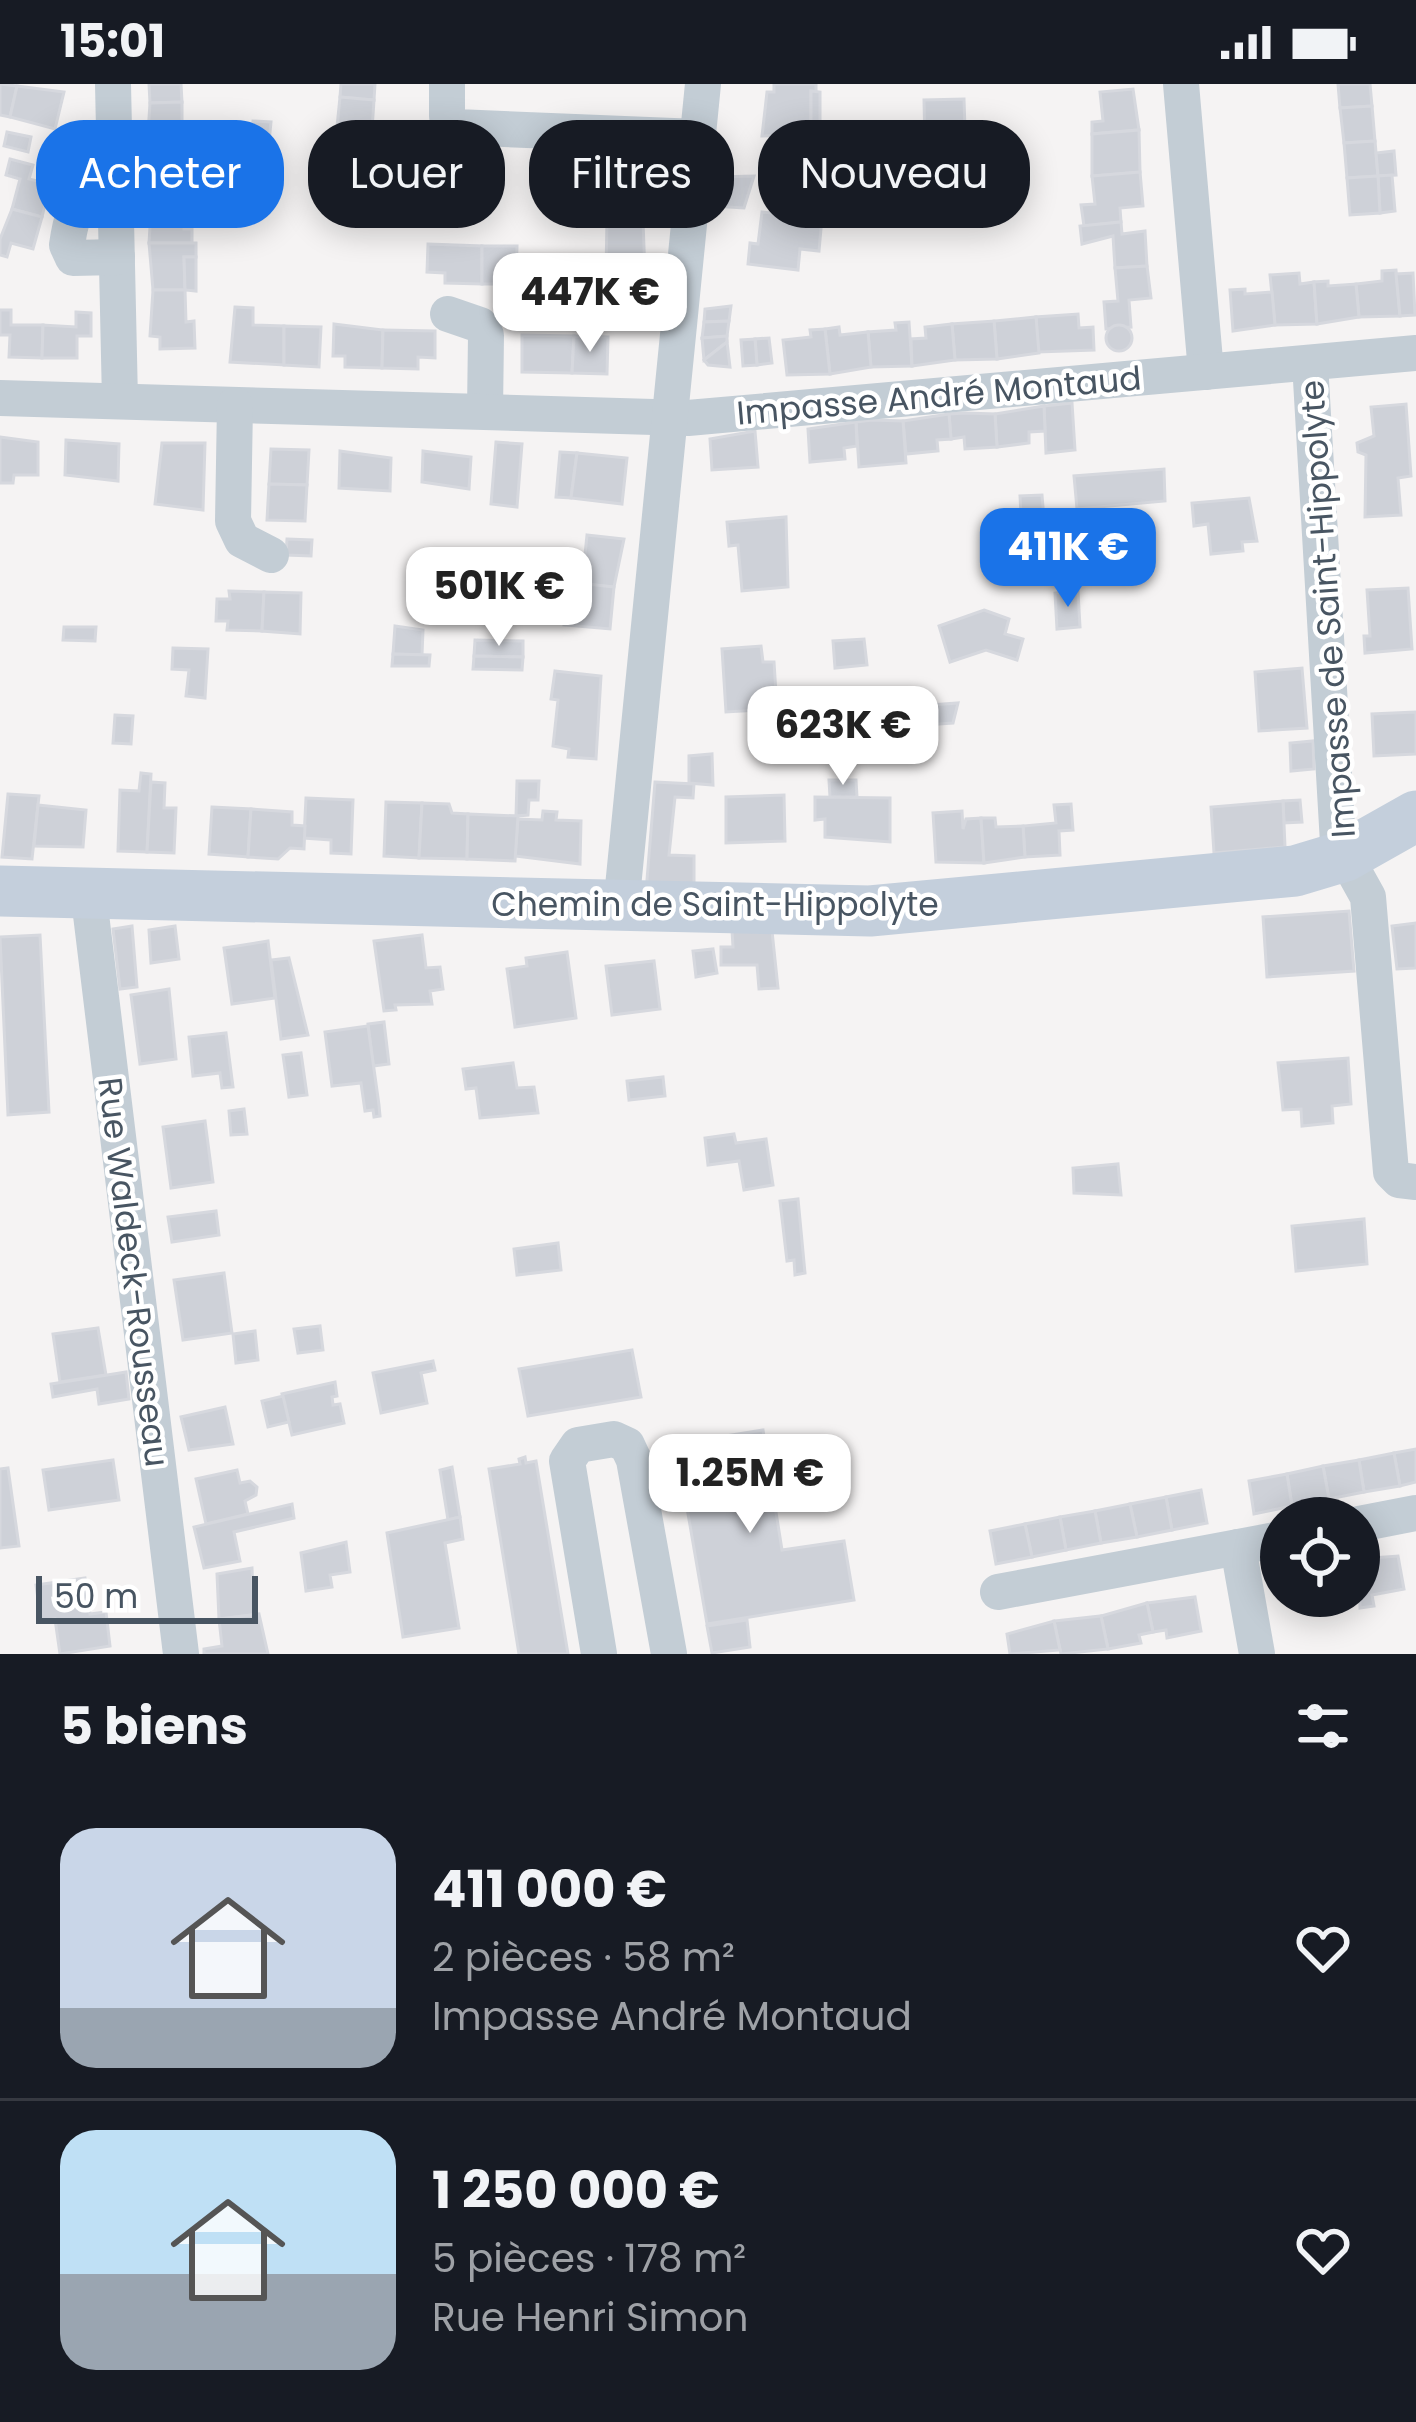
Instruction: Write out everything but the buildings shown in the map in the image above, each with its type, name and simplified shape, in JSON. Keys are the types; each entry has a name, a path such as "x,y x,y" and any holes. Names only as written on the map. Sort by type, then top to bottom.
{"street":[{"path":"113,84 114,120"},
{"path":"447,84 447,116 456,127 529,130"},
{"path":"700,120 703,84"},
{"path":"1181,84 1206,372"},
{"path":"73,228 68,245 73,258 117,257"},
{"path":"117,228 120,401"},
{"path":"621,907 690,228"},
{"path":"448,314 480,325 486,334 485,412"},
{"name":"Impasse André Montaud","path":"0,398 672,417 1416,353"},
{"name":"Impasse de Saint-Hippolyte","path":"1310,363 1338,842 1368,897 1391,1172 1399,1180 1416,1182"},
{"path":"236,405 232,521 242,540 272,555"},
{"name":"Chemin de Saint-Hippolyte","path":"0,891 870,911 1261,876 1345,856 1416,816"},
{"name":"Rue Waldeck-Rousseau","path":"88,890 181,1654"},
{"path":"599,1654 567,1461 578,1445 614,1439 627,1445 634,1460 669,1654"},
{"path":"1380,1520 1416,1513"},
{"path":"998,1592 1260,1543"},
{"path":"1238,1547 1257,1654"}]}
